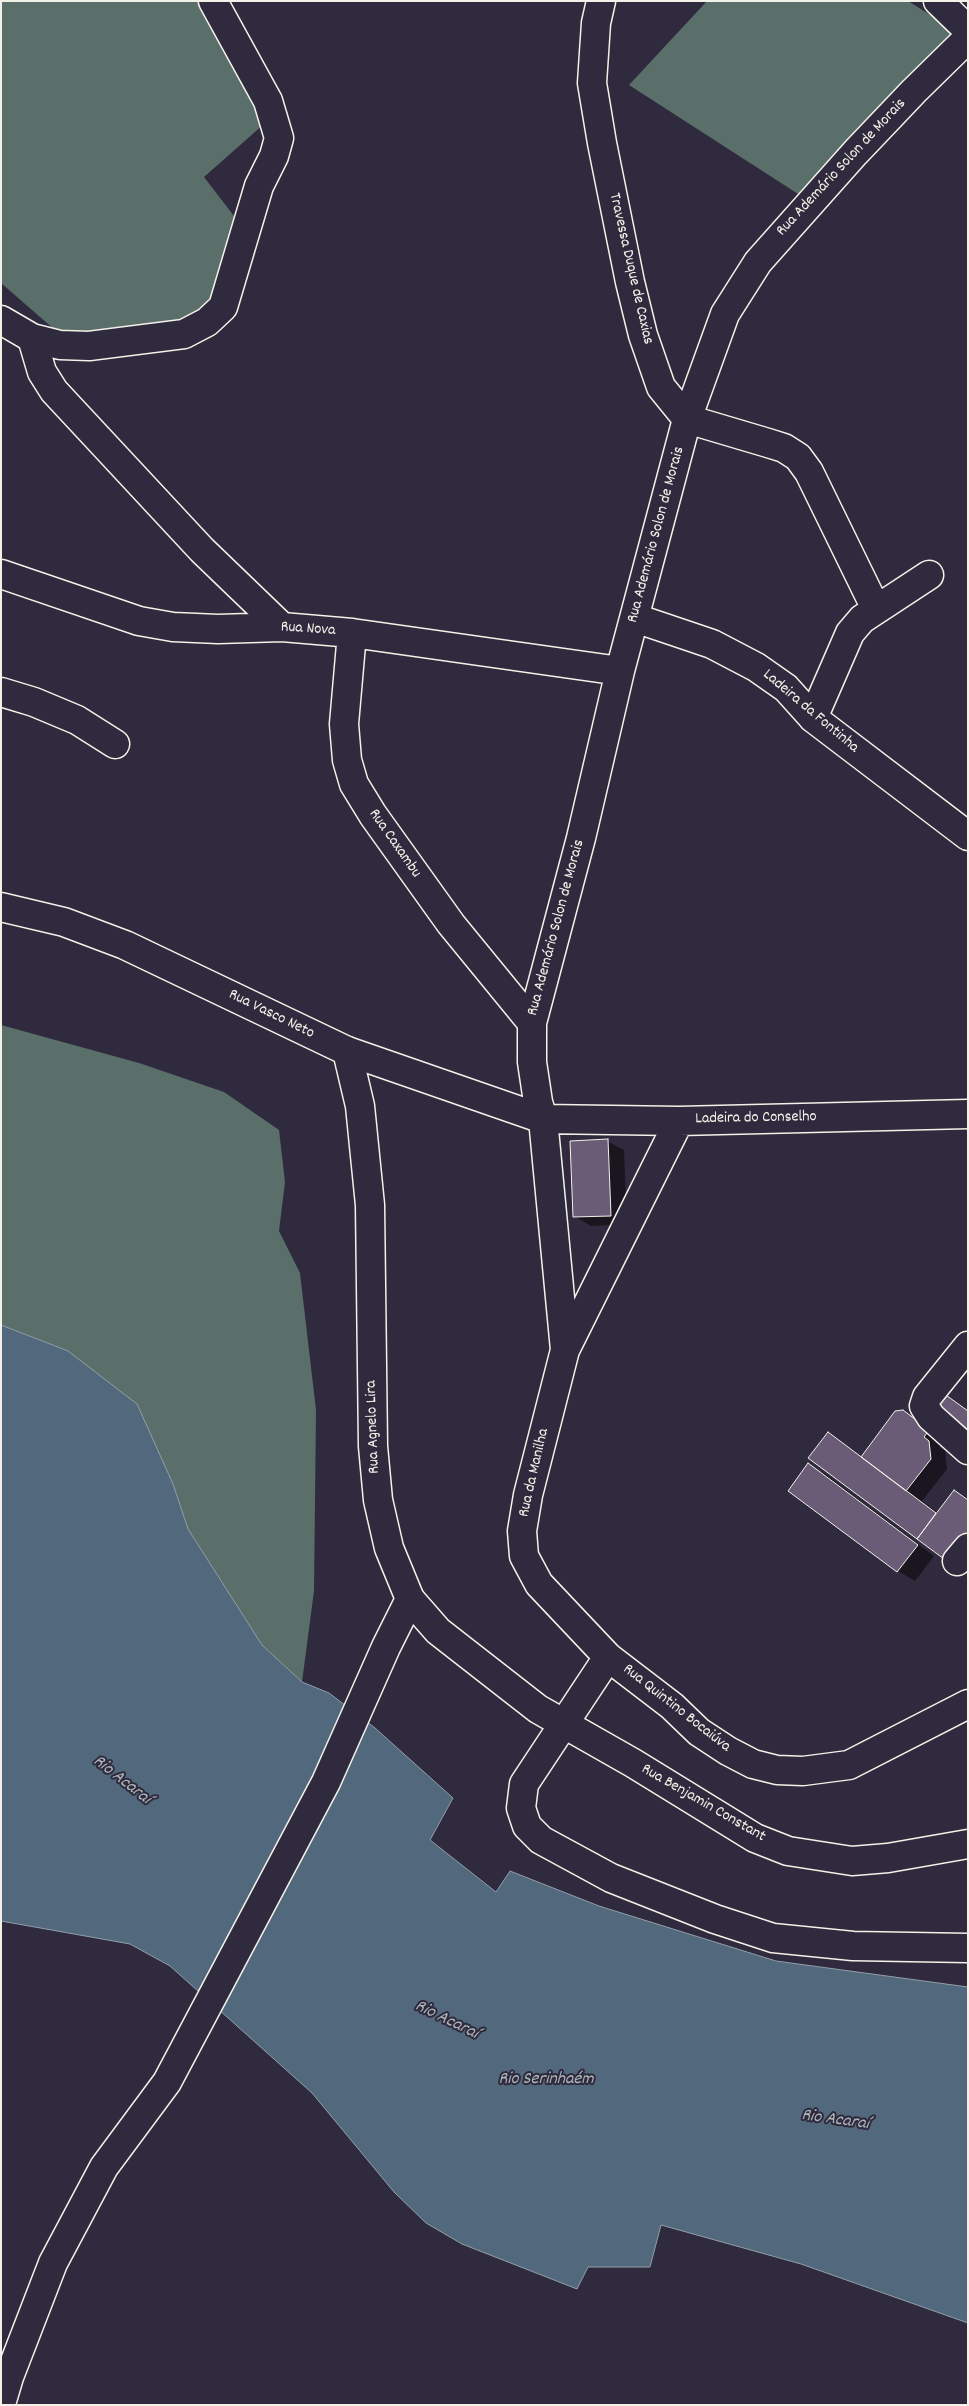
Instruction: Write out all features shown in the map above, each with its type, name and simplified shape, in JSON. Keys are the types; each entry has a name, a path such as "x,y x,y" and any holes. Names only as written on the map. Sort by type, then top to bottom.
{"street":[{"path":"1,320 32,338 60,345 89,346 184,334 207,322 223,307 259,186 274,156 279,138 268,101 212,1"},
{"name":"Travessa Duque de Caxias","path":"602,1 596,23 592,83 630,282 643,335 662,387 687,419"},
{"path":"942,2 968,30"},
{"name":"Rua Ademário Solon de Morais","path":"543,1119 538,1102 532,1062 532,1023 581,838 620,671 687,419 725,314 758,262 914,90 968,38"},
{"path":"32,338 42,372 54,391 202,550 282,627"},
{"path":"687,419 784,448 798,457 808,472 876,609"},
{"name":"Rua Nova","path":"1,574 139,621 173,627 218,629 282,627 352,632 620,671"},
{"path":"813,718 850,634 862,619 929,575"},
{"name":"Ladeira da Fontinha","path":"635,618 712,644 756,666 786,688 813,718 968,836"},
{"name":"Rua Caxambu","path":"352,632 344,724 347,760 354,784 373,815 450,924 532,1023"},
{"path":"1,692 34,702 77,720 115,744"},
{"name":"Rua Vasco Neto","path":"1,907 64,922 125,945 347,1051 543,1119"},
{"name":"Rua Agnelo Lira","path":"347,1051 360,1106 370,1205 373,1446 378,1500 389,1548 410,1599 446,1636 538,1709 565,1724"},
{"name":"Ladeira do Conselho","path":"543,1119 679,1120 968,1114"},
{"name":"Rua da Manilha","path":"543,1119 565,1350"},
{"name":"Rua da Manilha","path":"608,1657 539,1584 524,1556 522,1531 528,1495 565,1350 679,1120"},
{"path":"968,1346 927,1397 924,1406 931,1417 968,1450"},
{"path":"1,2404 53,2263 104,2167 168,2082 326,1782 386,1647 410,1599"},
{"path":"608,1657 524,1784 521,1808 527,1826 550,1844 611,1878 715,1919 773,1938 853,1946 968,1948"},
{"name":"Rua Quintino Bocaiúva","path":"608,1657 672,1706 699,1732 728,1751 753,1764 777,1770 803,1771 849,1765 968,1704"},
{"name":"Rua Benjamin Constant","path":"565,1724 755,1838 788,1851 852,1860 888,1858 968,1844"}],"green space":[{"path":"1,1 204,1 264,124 204,177 237,220 214,303 177,326 71,344 1,283"},
{"path":"707,1 908,1 956,31 809,201 629,85"},
{"path":"1,1025 139,1063 224,1092 279,1130 285,1182 279,1231 300,1273 316,1410 314,1591 302,1682 262,1645 188,1529 173,1484 68,1351 1,1325"}],"water":[{"name":"Rio Serinhaém","path":"1,1325 68,1351 137,1404 173,1484 188,1529 262,1645 302,1682 329,1693 375,1728 453,1798 430,1840 496,1892 510,1871 599,1906 776,1961 968,1987 968,2323 801,2264 661,2225 650,2267 588,2267 577,2289 462,2244 426,2223 394,2192 312,2093 170,1966 130,1944 1,1921"}],"building":[{"path":"608,1139 611,1216 573,1217 570,1141"},
{"path":"939,1390 968,1411 968,1432 929,1404"},
{"path":"903,1410 929,1430 924,1437 929,1441 931,1459 906,1491 861,1457 895,1411"},
{"path":"828,1432 936,1513 917,1539 808,1458"},
{"path":"808,1463 918,1545 897,1572 788,1491"},
{"path":"954,1490 968,1500 968,1536 948,1562 917,1539"}],"water label":[{"name":"Rio Acaraí","path":"121,1781"},
{"name":"Rio Acaraí","path":"446,2021"},
{"name":"Rio Acaraí","path":"835,2121"}]}
